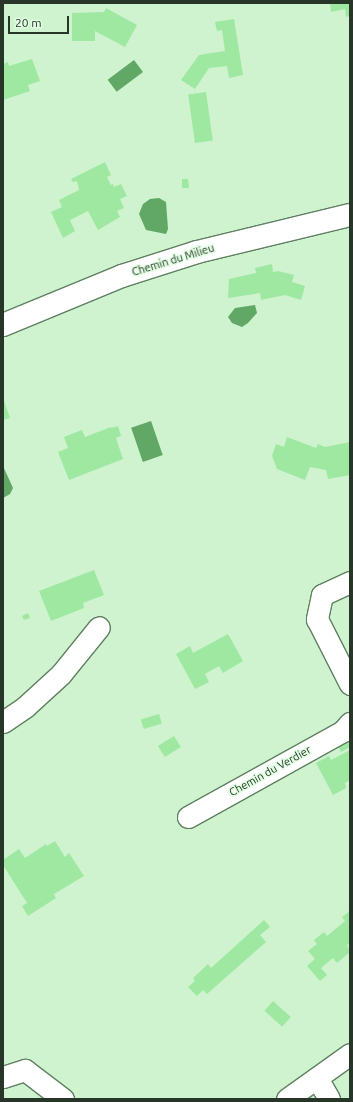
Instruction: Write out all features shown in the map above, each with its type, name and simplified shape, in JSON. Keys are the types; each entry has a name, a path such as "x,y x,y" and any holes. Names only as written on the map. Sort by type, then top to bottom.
{"street":[{"name":"Chemin du Milieu","path":"3,326 122,276 159,264 197,252 350,215"},
{"path":"350,582 322,595 317,619 350,684"},
{"path":"3,722 25,707 61,674 99,627"},
{"name":"Chemin du Verdier","path":"188,817 343,731 350,723"},
{"path":"288,1099 350,1054"},
{"path":"3,1077 25,1070 63,1099"},
{"path":"317,1078 329,1099"}],"shaded area":[{"path":"134,60 143,72 117,92 108,80"},
{"path":"159,198 166,202 168,229 166,234 146,230 139,214 143,204 150,199"},
{"path":"255,305 257,313 242,327 232,323 228,317 235,308"},
{"path":"151,421 163,455 143,462 131,428"},
{"path":"3,466 13,488 10,494 3,498"}],"building":[{"path":"330,3 350,3 350,16 346,17 345,9 331,12"},
{"path":"106,8 137,25 125,47 95,31 95,41 72,41 72,13 104,12"},
{"path":"234,19 243,75 229,78 227,66 209,68 195,89 181,80 199,55 225,51 222,30 217,31 215,22"},
{"path":"32,59 40,81 28,85 30,91 3,100 3,64 8,62 9,66"},
{"path":"206,92 213,141 195,143 188,95"},
{"path":"105,162 111,175 107,177 111,185 113,184 114,187 121,184 127,196 120,199 124,208 117,211 120,217 98,230 88,211 70,220 75,231 63,238 51,212 62,207 59,200 79,190 77,181 73,182 71,179"},
{"path":"182,179 188,179 189,188 182,188"},
{"path":"272,264 273,272 278,271 294,275 292,282 305,286 301,300 285,295 261,300 260,293 228,298 229,279 256,273 255,268"},
{"path":"3,398 10,418 3,420"},
{"path":"118,426 121,436 116,438 123,459 69,480 58,452 68,448 64,437 82,430 85,437 111,427"},
{"path":"287,437 316,448 318,444 325,447 350,442 350,475 328,479 326,470 310,467 305,480 277,469 272,456 276,444 284,447"},
{"path":"94,570 104,595 83,603 84,608 51,621 39,591"},
{"path":"28,613 30,618 24,620 22,616"},
{"path":"228,634 243,661 223,673 219,666 205,674 209,682 195,689 176,654 190,646 193,653"},
{"path":"159,714 162,724 144,729 141,720"},
{"path":"174,736 181,747 165,757 158,746"},
{"path":"349,740 350,747 341,752 338,746"},
{"path":"350,750 350,780 345,783 346,788 333,795 316,763 329,756 331,760"},
{"path":"55,841 65,857 69,853 84,876 54,894 56,898 28,916 22,906 27,903 3,865 3,860 19,849 25,858 46,844 47,846"},
{"path":"350,911 350,943 347,945 350,952 337,963 333,958 321,968 327,975 320,981 307,966 315,959 308,951 317,944 314,940 324,932 327,936 345,921 342,917"},
{"path":"264,920 270,927 260,935 266,942 207,994 203,990 197,996 188,987 195,981 193,978 208,964 211,968"},
{"path":"273,1001 291,1017 282,1027 264,1011"}]}
